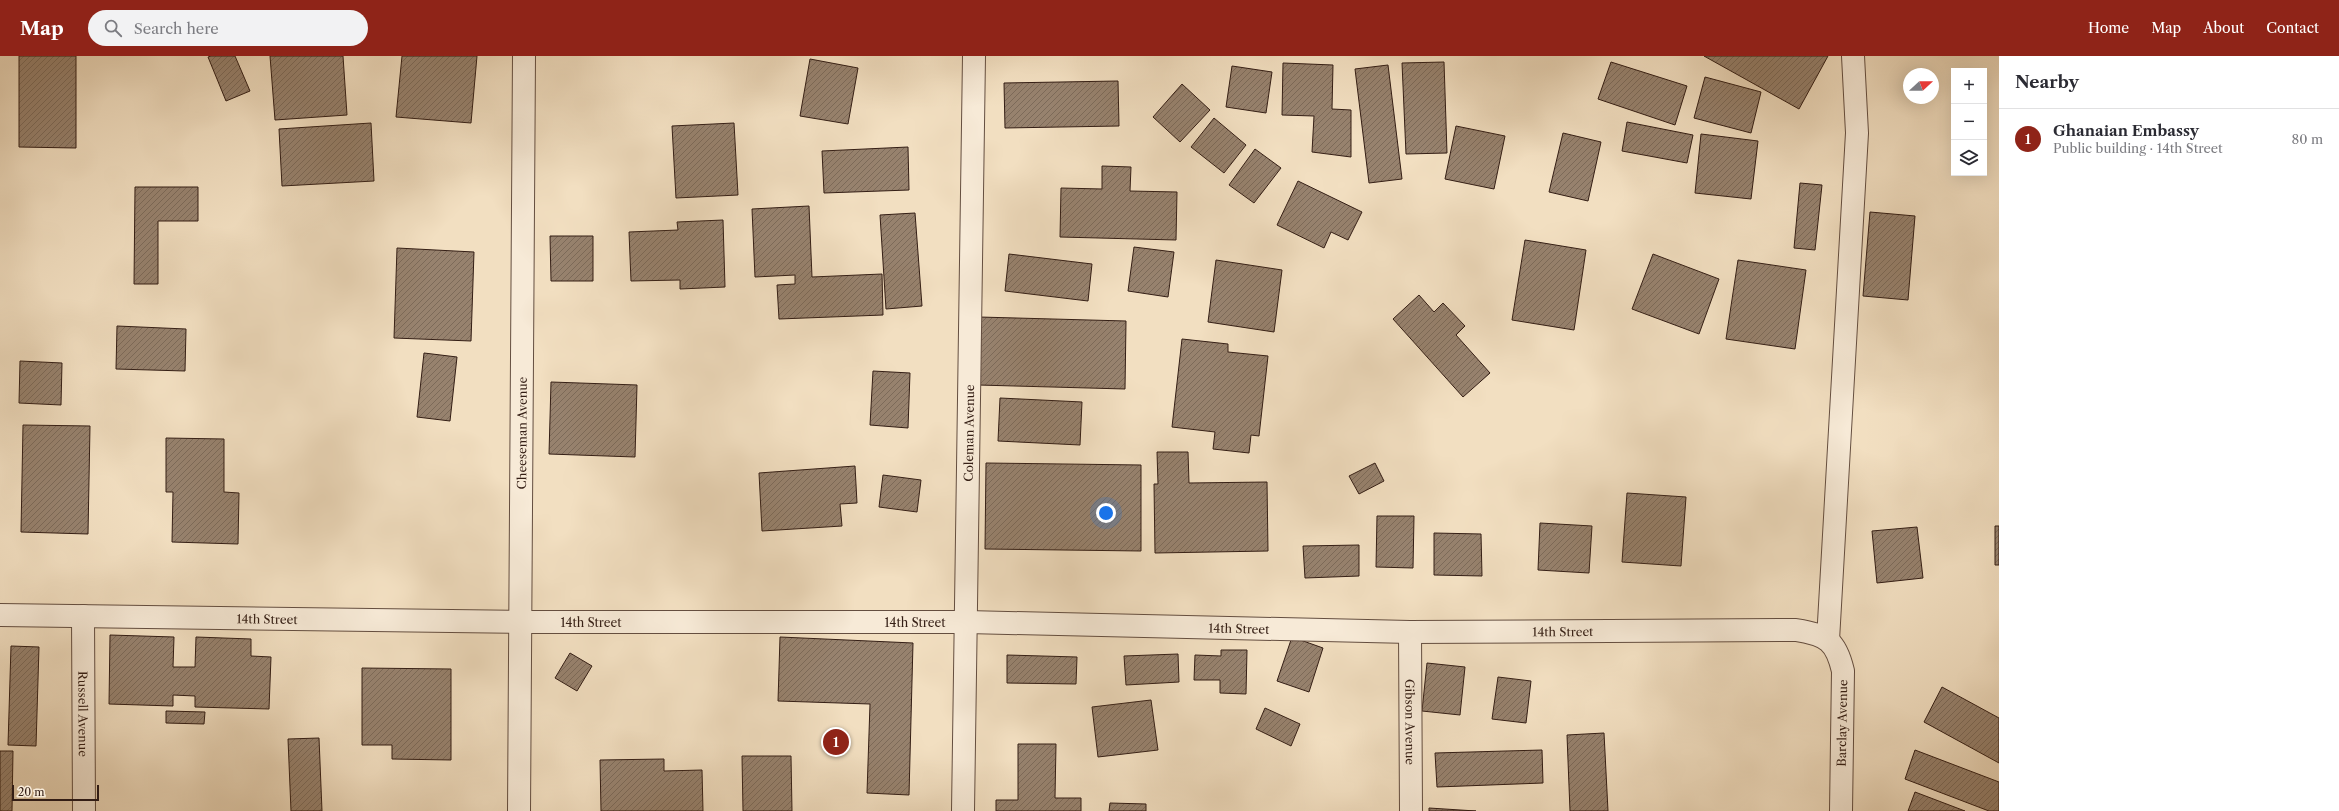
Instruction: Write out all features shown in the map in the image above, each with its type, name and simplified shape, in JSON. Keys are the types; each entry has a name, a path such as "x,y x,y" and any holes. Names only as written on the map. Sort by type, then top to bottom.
{"street":[{"name":"Cheeseman Avenue","path":"519,811 524,56"},
{"name":"Coleman Avenue","path":"963,811 974,56"},
{"path":"1828,640 1858,133 1853,56"},
{"name":"14th Street","path":"0,615 520,622 966,622 1410,632 1775,629 1812,632 1828,640"},
{"name":"Russell Avenue","path":"83,616 84,811"},
{"name":"Gibson Avenue","path":"1410,632 1411,811"},
{"name":"Barclay Avenue","path":"1828,640 1839,653 1843,671 1841,811"}],"building":[{"path":"19,56 76,56 76,148 19,147"},
{"path":"235,56 250,91 226,101 208,57"},
{"path":"270,56 343,56 347,115 275,120"},
{"path":"402,56 477,56 471,123 396,117"},
{"path":"1704,56 1828,56 1799,109"},
{"path":"810,59 858,68 848,124 800,116"},
{"path":"1444,62 1447,153 1406,154 1402,63"},
{"path":"1611,62 1687,86 1675,125 1598,99"},
{"path":"1283,63 1333,65 1332,109 1351,110 1351,157 1312,152 1314,116 1282,115"},
{"path":"1388,65 1402,179 1369,183 1355,69"},
{"path":"1232,66 1272,72 1266,113 1226,107"},
{"path":"1705,77 1761,92 1751,133 1694,118"},
{"path":"1118,81 1119,126 1005,128 1004,83"},
{"path":"1182,84 1210,110 1180,142 1153,117"},
{"path":"1214,118 1246,145 1224,173 1191,147"},
{"path":"1627,122 1693,135 1687,163 1622,151"},
{"path":"371,123 374,181 282,186 279,129"},
{"path":"734,123 738,195 676,198 672,126"},
{"path":"1456,126 1505,136 1494,189 1445,179"},
{"path":"1563,133 1601,142 1588,201 1549,192"},
{"path":"1701,134 1758,141 1751,199 1695,193"},
{"path":"908,147 909,190 824,193 822,151"},
{"path":"1255,149 1281,168 1254,203 1229,185"},
{"path":"1102,166 1131,167 1130,191 1177,192 1176,240 1060,237 1061,188 1102,189"},
{"path":"1298,181 1362,212 1348,240 1331,232 1324,248 1277,225"},
{"path":"1800,183 1822,185 1815,250 1794,248"},
{"path":"135,187 198,187 198,221 158,221 158,284 134,284"},
{"path":"809,206 812,277 882,274 883,315 779,319 777,285 795,284 795,275 755,277 752,209"},
{"path":"1870,212 1915,216 1908,300 1863,296"},
{"path":"915,213 922,306 886,309 880,215"},
{"path":"723,220 725,287 680,289 680,280 631,281 629,232 678,230 677,222"},
{"path":"550,236 593,236 593,281 551,281"},
{"path":"1525,240 1586,250 1574,330 1512,320"},
{"path":"1134,247 1174,252 1168,297 1128,291"},
{"path":"397,248 474,252 471,341 394,338"},
{"path":"1009,254 1092,264 1088,301 1005,291"},
{"path":"1653,254 1719,279 1699,334 1632,309"},
{"path":"1216,260 1282,270 1274,332 1208,322"},
{"path":"1738,260 1806,270 1795,349 1726,339"},
{"path":"1419,295 1434,312 1443,303 1465,326 1456,335 1490,373 1463,397 1393,319"},
{"path":"979,317 1126,321 1125,389 978,385"},
{"path":"117,326 186,329 185,371 116,369"},
{"path":"1182,339 1228,344 1228,352 1268,356 1259,436 1251,435 1249,453 1213,449 1215,432 1172,427"},
{"path":"424,353 457,357 450,421 417,417"},
{"path":"20,361 62,363 61,405 19,403"},
{"path":"873,371 910,373 908,428 870,425"},
{"path":"551,382 637,385 635,457 549,454"},
{"path":"1000,398 1082,402 1080,445 998,441"},
{"path":"23,425 90,426 88,534 21,532"},
{"path":"166,438 224,439 224,492 239,493 238,544 172,542 173,492 166,492"},
{"path":"1157,452 1188,452 1189,483 1267,482 1268,551 1155,553 1154,484 1158,484"},
{"path":"986,463 1141,465 1141,551 985,549"},
{"path":"1375,463 1384,481 1359,494 1349,476"},
{"path":"855,466 857,503 840,504 842,526 762,531 759,473"},
{"path":"883,475 921,480 917,512 879,507"},
{"path":"1627,493 1686,497 1681,566 1622,562"},
{"path":"1377,516 1414,516 1413,568 1376,567"},
{"path":"1540,523 1592,526 1589,573 1538,570"},
{"path":"1995,526 1999,526 1999,565 1995,565"},
{"path":"1917,527 1923,578 1877,583 1872,531"},
{"path":"1434,533 1481,534 1482,576 1434,575"},
{"path":"1359,545 1359,576 1305,578 1303,546"},
{"path":"110,635 174,637 173,667 195,667 196,637 251,639 251,656 271,657 269,709 195,707 195,696 173,695 173,706 109,704"},
{"path":"780,637 913,643 909,795 867,793 870,704 778,701"},
{"path":"1292,637 1323,648 1309,692 1277,681"},
{"path":"11,646 39,647 36,746 8,745"},
{"path":"1221,650 1247,650 1246,694 1220,693 1220,680 1194,680 1195,655 1221,656"},
{"path":"570,653 592,666 577,691 555,678"},
{"path":"1178,654 1179,682 1126,685 1124,656"},
{"path":"1007,655 1077,657 1076,684 1007,683"},
{"path":"1427,663 1465,667 1460,715 1422,711"},
{"path":"362,668 451,669 451,760 392,759 392,745 362,745"},
{"path":"1498,677 1531,681 1526,723 1492,719"},
{"path":"1942,687 1999,718 1999,763 1924,722"},
{"path":"1151,700 1158,750 1098,757 1092,707"},
{"path":"1265,708 1300,724 1291,746 1256,729"},
{"path":"166,711 205,712 204,724 166,723"},
{"path":"1604,733 1608,811 1570,811 1567,735"},
{"path":"319,738 322,811 291,811 288,739"},
{"path":"1018,744 1056,744 1055,798 1081,798 1081,811 996,811 996,800 1018,800"},
{"path":"1542,750 1543,783 1437,787 1435,753"},
{"path":"1915,750 1999,782 1999,811 1989,811 1905,779"},
{"path":"0,751 13,751 12,811 0,811"},
{"path":"742,756 791,756 792,811 743,811"},
{"path":"664,759 664,771 702,770 703,811 601,811 600,760"},
{"path":"1915,792 1965,811 1908,811"},
{"path":"1110,803 1146,804 1146,811 1109,811"},
{"path":"1429,808 1476,811 1429,811"}],"place":[{"name":"Ghanaian Embassy","path":"836,742"}]}
